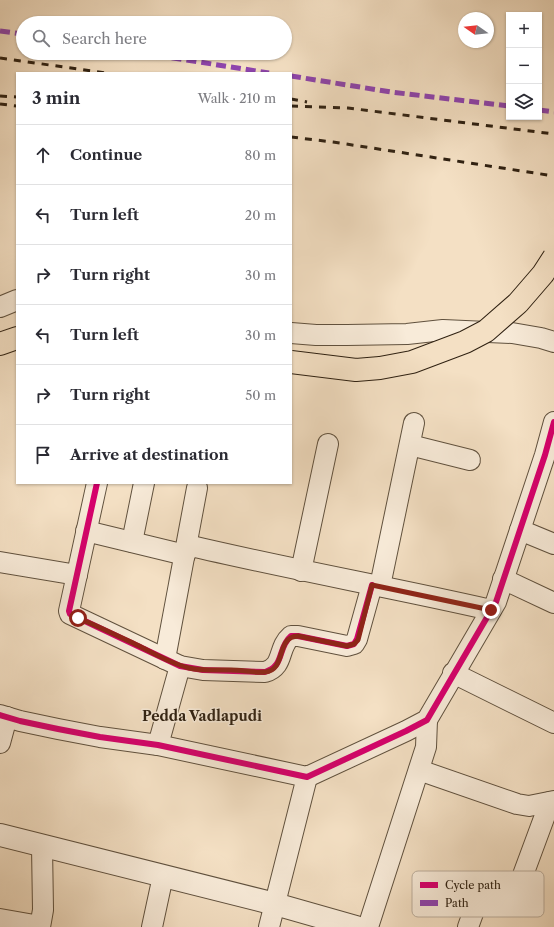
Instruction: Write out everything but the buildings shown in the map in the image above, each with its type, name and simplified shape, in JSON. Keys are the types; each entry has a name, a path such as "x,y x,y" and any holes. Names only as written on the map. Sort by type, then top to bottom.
{"main road":[{"path":"292,362 356,370 380,368 412,362 465,342 486,331 518,303 543,274 554,257"}],"street":[{"path":"0,307 16,300"},
{"path":"292,333 316,335 366,335 407,334 443,330 512,333 554,342"},
{"path":"97,484 69,611 70,614 173,662 203,670 265,672 272,670 277,666 287,639 291,636 298,636 347,646 354,644 358,640 376,586 414,423"},
{"path":"368,927 426,747 427,720 496,602 554,426"},
{"path":"301,571 328,444"},
{"path":"410,445 470,460"},
{"path":"132,542 144,484"},
{"path":"158,745 173,662 186,550 197,488"},
{"path":"520,530 554,544"},
{"path":"86,531 132,542 186,550 301,571 491,610"},
{"path":"0,562 77,575"},
{"path":"503,579 554,603"},
{"path":"454,673 554,723"},
{"path":"0,742 4,716 27,723 100,738 158,745 307,777 427,720"},
{"path":"419,770 517,804 529,806 552,802"},
{"path":"270,927 307,777"},
{"path":"525,871 552,802"},
{"path":"0,835 275,904 356,927"},
{"path":"0,919 40,926 43,910 42,846"},
{"path":"152,927 163,876"},
{"path":"468,927 472,917"}],"railway":[{"path":"0,58 99,72"},
{"path":"0,96 16,97"},
{"path":"292,99 307,102"},
{"path":"0,104 16,106"},
{"path":"292,106 348,108 554,134"},
{"path":"292,137 554,176"}],"marked path":[{"path":"0,31 16,33"},
{"path":"186,60 263,72"},
{"path":"292,76 391,92 506,106"},
{"path":"542,110 554,112"}],"cycle path":[{"path":"0,715 58,729 100,737 158,745 307,777 427,720 496,602 545,455 554,422"},
{"path":"97,484 69,611 70,614 180,666 203,670 265,672 276,666 284,646 291,636 298,636 347,646 354,644 357,639 372,585"}],"district":[{"name":"Pedda Vadlapudi","path":"202,716"}],"route":[{"path":"78,618 180,666 203,670 265,672 272,670 277,666 287,639 291,636 298,636 347,646 354,644 358,640 372,585 491,610"}]}
